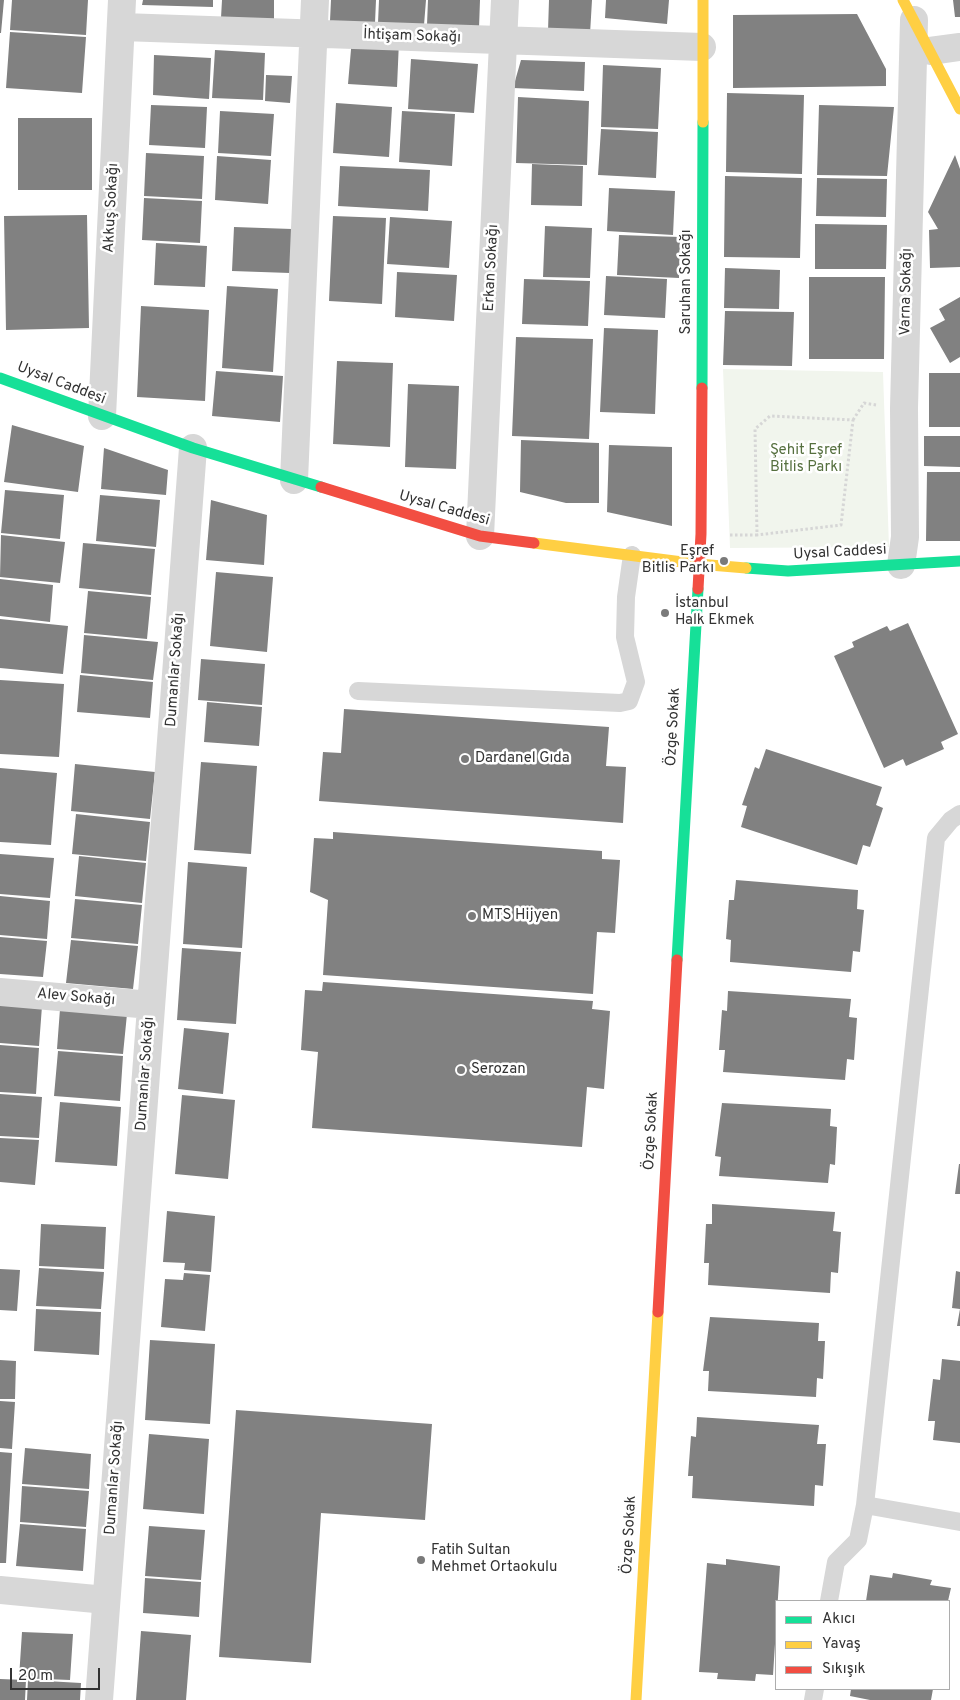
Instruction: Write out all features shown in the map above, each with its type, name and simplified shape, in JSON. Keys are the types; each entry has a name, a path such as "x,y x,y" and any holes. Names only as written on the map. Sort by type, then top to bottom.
{"street":[{"name":"Akkuş Sokağı","path":"102,416 122,0"},
{"path":"294,480 315,0"},
{"name":"Erkan Sokağı","path":"480,536 505,0"},
{"name":"Saruhan Sokağı","path":"698,564 701,534 703,0"},
{"path":"908,10 960,110"},
{"name":"Varna Sokağı","path":"901,565 905,537 904,408 908,10"},
{"name":"İhtişam Sokağı","path":"122,27 702,47"},
{"path":"930,51 960,47"},
{"name":"Uysal Caddesi","path":"0,378 193,448 480,536 698,564 788,571 960,561"},
{"name":"Dumanlar Sokağı","path":"99,1700 193,448"},
{"name":"Özge Sokak","path":"636,1700 698,564"},
{"name":"Alev Sokağı","path":"0,992 151,1005"},
{"path":"0,1590 106,1600"}],"lane":[{"path":"358,691 620,704 630,701 636,682 625,637 626,597 632,555"},
{"path":"829,1600 836,1562 858,1540 865,1505 936,838 960,814"},
{"path":"865,1505 960,1522"}],"path":[{"path":"701,534 757,535 841,525 853,420 770,416 755,429 757,535"}],"green space":[{"name":"Şehit Eşref Bitlis Parkı","path":"723,369 883,372 889,547 730,548"}],"building":[{"path":"0,0 4,0 1,33 0,33"},
{"path":"12,0 88,0 86,35 10,30"},
{"path":"143,0 213,0 213,7 142,5"},
{"path":"222,0 274,0 274,19 221,18"},
{"path":"331,0 376,0 375,23 330,21"},
{"path":"379,0 426,0 424,25 378,23"},
{"path":"428,0 480,0 479,28 427,25"},
{"path":"549,0 592,0 590,34 548,31"},
{"path":"606,0 669,0 667,24 605,18"},
{"path":"953,0 960,0 960,17 955,17"},
{"path":"857,14 886,69 886,86 733,88 733,15"},
{"path":"10,32 86,37 82,93 6,88"},
{"path":"352,38 399,41 397,87 348,84"},
{"path":"215,50 265,53 263,100 212,98"},
{"path":"154,55 211,58 209,99 153,95"},
{"path":"411,59 478,64 474,113 408,109"},
{"path":"521,60 585,62 584,91 513,88"},
{"path":"603,65 661,68 658,129 601,127"},
{"path":"266,75 292,76 290,103 265,101"},
{"path":"727,93 804,95 802,174 726,172"},
{"path":"518,97 589,101 587,165 516,163"},
{"path":"336,103 392,107 389,157 333,153"},
{"path":"151,105 207,107 205,148 149,145"},
{"path":"819,105 894,107 887,176 817,175"},
{"path":"220,111 274,114 271,156 218,153"},
{"path":"402,111 455,114 452,166 399,162"},
{"path":"18,118 92,118 92,190 18,190"},
{"path":"601,129 658,132 656,178 598,175"},
{"path":"146,153 204,156 202,199 144,196"},
{"path":"955,155 960,169 960,267 930,268 929,230 938,229 928,212"},
{"path":"217,156 271,160 268,204 215,200"},
{"path":"532,164 583,166 582,206 531,205"},
{"path":"340,166 430,170 428,211 338,206"},
{"path":"725,176 802,178 800,258 724,257"},
{"path":"817,178 887,179 886,217 816,216"},
{"path":"609,188 675,191 673,235 607,231"},
{"path":"144,198 202,201 200,243 142,240"},
{"path":"87,215 89,328 6,330 4,216"},
{"path":"333,216 386,218 382,304 329,301"},
{"path":"390,217 452,221 449,268 387,264"},
{"path":"815,224 887,225 886,269 815,269"},
{"path":"545,226 592,228 590,278 543,277"},
{"path":"234,227 292,229 290,273 232,271"},
{"path":"619,235 680,237 679,278 617,275"},
{"path":"156,243 207,246 205,287 154,285"},
{"path":"725,268 780,270 779,309 724,308"},
{"path":"397,272 457,275 454,321 395,317"},
{"path":"606,276 667,279 665,318 604,315"},
{"path":"809,277 885,277 884,359 809,359"},
{"path":"524,279 590,281 588,326 522,324"},
{"path":"227,286 278,289 273,372 222,368"},
{"path":"960,297 960,357 950,363 930,328 945,320 939,309"},
{"path":"141,306 209,310 205,401 137,397"},
{"path":"725,311 794,312 792,366 723,365"},
{"path":"604,328 658,330 655,414 600,412"},
{"path":"516,337 593,339 589,439 512,436"},
{"path":"337,361 393,363 390,447 333,444"},
{"path":"216,371 283,376 280,422 212,416"},
{"path":"929,373 960,373 960,427 929,427"},
{"path":"408,384 459,386 456,469 405,467"},
{"path":"12,425 84,446 78,492 4,482"},
{"path":"924,436 960,436 960,467 924,466"},
{"path":"521,440 599,443 599,503 566,503 520,492"},
{"path":"609,445 672,447 672,526 607,512"},
{"path":"104,448 168,470 166,495 101,489"},
{"path":"927,472 960,472 960,541 926,541"},
{"path":"5,490 64,495 60,539 1,533"},
{"path":"100,495 160,500 156,547 96,541"},
{"path":"211,500 267,515 264,565 206,560"},
{"path":"1,535 65,542 60,583 0,577"},
{"path":"83,543 155,549 151,595 79,588"},
{"path":"216,572 273,577 267,652 210,646"},
{"path":"0,579 53,585 50,622 0,616"},
{"path":"88,591 151,597 147,639 84,633"},
{"path":"0,619 68,626 63,674 0,668"},
{"path":"908,623 958,734 941,742 944,749 906,766 903,759 884,768 834,656 854,647 852,642 887,626 890,631"},
{"path":"84,635 158,642 153,680 81,673"},
{"path":"201,659 265,664 262,705 198,700"},
{"path":"80,675 153,682 150,718 77,712"},
{"path":"0,680 64,684 59,757 0,754"},
{"path":"207,702 262,707 259,746 204,742"},
{"name":"Dardanel Gıda","path":"344,709 609,727 606,766 626,767 623,823 319,801 323,752 341,753"},
{"path":"766,749 882,787 876,805 883,808 870,847 863,845 857,865 741,827 747,806 742,805 755,767 759,769"},
{"path":"201,762 257,766 251,854 194,850"},
{"path":"75,764 155,772 150,819 71,811"},
{"path":"0,768 57,773 51,845 0,842"},
{"path":"76,814 150,822 146,861 72,854"},
{"name":"MTS Hijyen","path":"333,832 602,851 602,859 620,860 615,933 597,932 593,994 323,975 328,900 310,892 314,838 333,839"},
{"path":"0,854 54,858 50,898 0,894"},
{"path":"79,856 146,863 142,903 75,896"},
{"path":"188,862 247,867 242,948 183,944"},
{"path":"736,880 858,890 857,909 864,910 860,952 853,951 851,972 730,962 731,940 726,939 729,900 734,900"},
{"path":"0,896 50,901 47,939 0,935"},
{"path":"75,899 142,905 138,944 71,938"},
{"path":"0,937 47,941 43,977 0,974"},
{"path":"71,940 138,946 133,989 66,983"},
{"path":"182,948 241,952 236,1024 177,1020"},
{"name":"Serozan","path":"323,982 593,1001 592,1009 610,1011 604,1089 587,1087 582,1147 312,1128 318,1052 301,1050 305,990 322,991"},
{"path":"728,991 851,999 849,1017 857,1018 854,1060 847,1059 845,1080 723,1072 725,1050 719,1050 722,1010 727,1011"},
{"path":"0,1003 42,1006 39,1046 0,1043"},
{"path":"60,1009 127,1014 123,1054 57,1049"},
{"path":"184,1028 229,1033 223,1094 178,1089"},
{"path":"0,1045 39,1048 36,1094 0,1092"},
{"path":"58,1051 123,1056 120,1101 54,1096"},
{"path":"0,1094 42,1097 39,1138 0,1136"},
{"path":"182,1095 235,1100 228,1179 175,1174"},
{"path":"60,1102 121,1107 117,1166 55,1162"},
{"path":"722,1103 831,1109 830,1126 837,1127 835,1165 830,1164 828,1183 719,1176 721,1157 715,1156"},
{"path":"0,1138 39,1140 35,1185 0,1182"},
{"path":"959,1164 960,1194 955,1194"},
{"path":"712,1204 835,1212 833,1231 841,1232 838,1273 831,1272 830,1293 708,1285 709,1263 704,1263 706,1224 712,1224"},
{"path":"167,1211 215,1216 211,1272 184,1270 185,1263 163,1262"},
{"path":"41,1224 106,1227 104,1269 39,1266"},
{"path":"39,1268 104,1272 101,1309 36,1306"},
{"path":"0,1269 20,1270 17,1311 0,1310"},
{"path":"956,1271 960,1272 960,1309 952,1308"},
{"path":"184,1273 210,1275 205,1331 161,1327 165,1279 183,1280"},
{"path":"36,1309 101,1312 99,1355 34,1351"},
{"path":"960,1309 960,1326 957,1326"},
{"path":"710,1317 819,1323 818,1341 825,1341 823,1379 817,1378 816,1397 708,1391 709,1371 703,1371"},
{"path":"150,1340 215,1344 210,1424 145,1420"},
{"path":"942,1359 960,1361 960,1443 933,1440 935,1421 928,1421 933,1379 940,1380"},
{"path":"0,1360 16,1361 15,1399 0,1399"},
{"path":"0,1401 15,1402 12,1449 0,1448"},
{"path":"236,1410 432,1424 425,1520 321,1513 311,1663 219,1657"},
{"path":"697,1417 819,1425 817,1444 826,1444 823,1486 815,1485 814,1506 692,1498 693,1476 688,1476 691,1436 696,1437"},
{"path":"149,1434 209,1439 204,1514 143,1509"},
{"path":"25,1448 91,1454 89,1489 22,1484"},
{"path":"0,1452 12,1453 6,1563 0,1563"},
{"path":"22,1486 89,1491 86,1527 20,1522"},
{"path":"20,1524 86,1529 83,1571 16,1566"},
{"path":"149,1526 205,1530 201,1580 145,1576"},
{"path":"726,1559 780,1566 778,1600 775,1600 773,1675 756,1674 755,1681 717,1679 718,1673 699,1672 707,1563 726,1565"},
{"path":"893,1573 932,1580 930,1585 951,1588 948,1600 866,1600 870,1575 892,1578"},
{"path":"145,1578 201,1582 199,1617 143,1613"},
{"path":"141,1631 191,1635 186,1700 136,1700"},
{"path":"22,1632 73,1634 70,1680 19,1678"},
{"path":"0,1679 26,1680 25,1700 0,1700"},
{"path":"28,1680 81,1683 80,1700 27,1700"},
{"path":"851,1690 933,1690 931,1700 870,1700 850,1696"}],"traffic: fast":[{"path":"702,388 703,122"},
{"path":"0,378 193,448 321,487"},
{"path":"746,568 788,571 960,561"},
{"path":"677,960 698,589"}],"traffic: slow":[{"path":"703,0 703,122"},
{"path":"903,0 960,109"},
{"path":"534,543 698,564 746,568"},
{"path":"636,1700 658,1312"}],"traffic: jam":[{"path":"698,589 701,534 702,388"},
{"path":"321,487 480,536 534,543"},
{"path":"658,1312 677,960"}],"place":[{"name":"Eşref Bitlis Parkı","path":"724,561"},
{"name":"İstanbul Halk Ekmek","path":"665,613"},
{"name":"Dardanel Gıda","path":"465,759"},
{"name":"MTS Hijyen","path":"472,916"},
{"name":"Serozan","path":"461,1070"},
{"name":"Fatih Sultan Mehmet Ortaokulu","path":"421,1560"}]}
